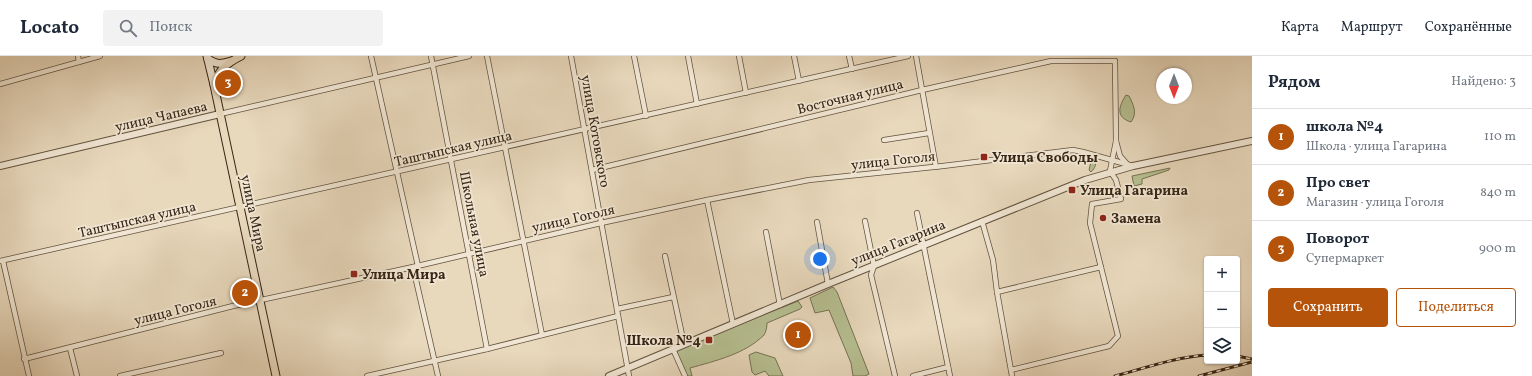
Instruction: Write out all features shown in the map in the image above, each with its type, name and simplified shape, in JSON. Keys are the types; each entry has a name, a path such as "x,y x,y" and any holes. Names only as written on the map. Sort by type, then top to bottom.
{"main road":[{"path":"208,57 214,63 221,64 241,56"},
{"name":"улица Мира","path":"208,57 276,376"},
{"path":"214,85 218,73 231,61"}],"street":[{"path":"78,56 79,62"},
{"path":"0,84 100,56"},
{"path":"371,56 397,171 438,376"},
{"name":"Школьная улица","path":"432,56 488,349"},
{"name":"улица Чапаева","path":"0,166 469,56"},
{"path":"487,56 542,335"},
{"name":"улица Котовского","path":"571,56 629,376"},
{"path":"634,56 646,116"},
{"path":"688,56 697,104"},
{"path":"739,56 746,93"},
{"path":"794,56 799,81"},
{"path":"849,56 852,69"},
{"name":"Таштыпская улица","path":"1,261 908,56"},
{"path":"916,56 936,167"},
{"path":"1011,370 1108,346 1118,336 1090,223 1092,204 1120,199 1116,180 1110,171 1115,153 1116,140 1115,61 1108,56"},
{"name":"Восточная улица","path":"592,170 922,90 1051,61 1115,61"},
{"path":"884,140 930,133"},
{"path":"1116,140 1120,156 1130,165"},
{"name":"улица Гагарина","path":"609,376 828,284 1085,180 1130,165 1252,141"},
{"name":"улица Гоголя","path":"24,359 233,306 470,254 601,223 808,180 936,167 1073,150 1130,165"},
{"path":"707,200 733,324"},
{"path":"917,213 950,376"},
{"path":"865,221 874,266 871,275 895,376"},
{"path":"982,221 993,260 997,292 1012,376"},
{"path":"817,222 828,284"},
{"path":"766,232 780,305"},
{"path":"665,256 684,344"},
{"path":"1,261 29,376"},
{"path":"997,292 1101,267"},
{"path":"617,309 673,297"},
{"path":"367,376 488,349 618,316"},
{"path":"70,348 77,376"},
{"path":"673,349 685,376"},
{"path":"120,376 221,353"},
{"path":"913,376 948,367"}],"green space":[{"path":"1126,95 1129,96 1134,109 1134,115 1131,122 1122,117 1120,111 1120,107"},
{"path":"1092,157 1095,158 1096,164 1091,172 1089,170"},
{"path":"1170,168 1169,170 1142,179 1142,184 1134,186 1132,176"},
{"path":"833,287 837,292 869,374 865,376 853,376 851,363 829,310 815,313 810,298"},
{"path":"798,301 802,307 800,309 767,323 765,334 756,342 729,356 690,368 692,376 686,376 676,350"},
{"path":"756,352 775,358 783,376 769,376 765,371 755,375 752,372 749,355"}],"railway":[{"path":"1115,376 1172,360 1204,355"},
{"path":"1240,357 1252,359"},
{"path":"1199,376 1252,362"}],"place":[{"name":"Поворот","path":"228,83"},
{"name":"Улица Свободы","path":"984,157"},
{"name":"Улица Гагарина","path":"1072,190"},
{"name":"Замена","path":"1103,218"},
{"name":"Улица Мира","path":"354,274"},
{"name":"Про свет","path":"245,293"},
{"name":"школа №4","path":"798,335"},
{"name":"Школа №4","path":"709,340"}]}
